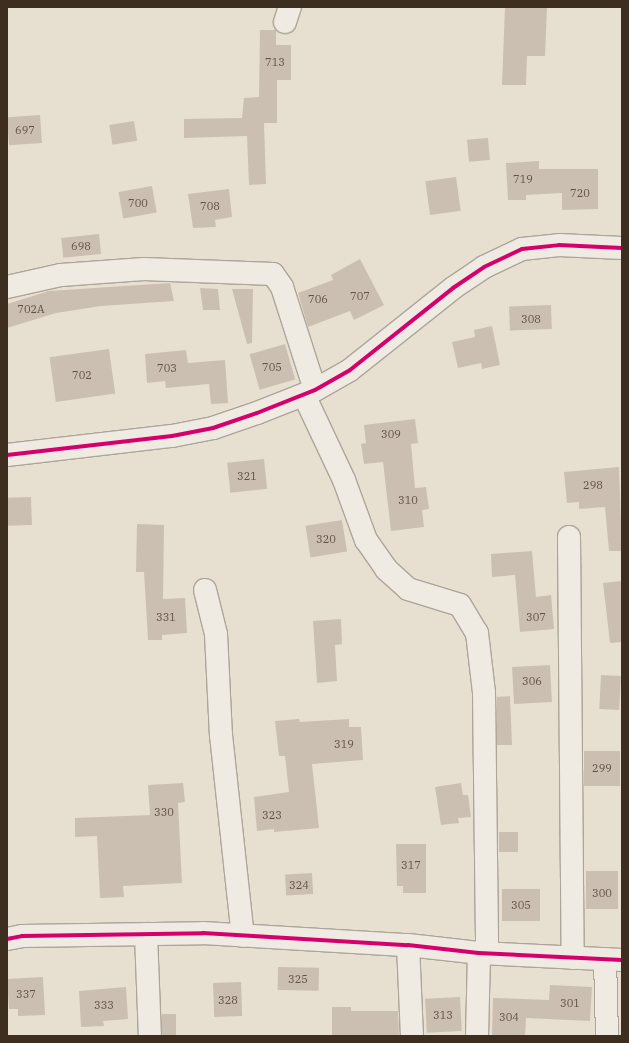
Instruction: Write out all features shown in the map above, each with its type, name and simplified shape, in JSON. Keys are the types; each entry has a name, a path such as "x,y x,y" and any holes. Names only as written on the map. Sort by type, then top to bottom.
{"street":[{"path":"7,455 102,445 212,428 309,392 350,370 484,267 522,249 559,245 622,248"},
{"path":"7,287 62,275 144,268 273,274 282,287 309,392 366,540 386,569 408,589 460,605 477,633 484,693 483,953 477,1036"},
{"path":"570,537 573,958"},
{"path":"205,590 216,634 221,735 242,936"},
{"path":"146,934 150,1036"},
{"path":"7,939 22,936 146,934 242,936 408,945 483,953 614,960 607,1036"},
{"path":"408,945 412,1036"}],"building":[{"path":"505,7 547,7 545,56 527,56 526,85 502,85"},
{"path":"260,30 276,30 276,45 291,45 291,80 277,80 277,123 264,123 266,184 249,185 247,136 184,138 184,119 242,118 244,98 259,97"},
{"path":"40,115 42,143 9,145 7,117"},
{"path":"134,121 137,141 112,145 109,125"},
{"path":"488,138 490,160 469,162 467,140"},
{"path":"539,161 539,169 598,169 598,209 562,210 562,193 526,195 526,200 508,200 506,163"},
{"path":"456,177 461,211 430,215 425,181"},
{"path":"152,186 157,213 123,218 119,192"},
{"path":"229,189 232,217 215,220 216,227 193,228 188,194"},
{"path":"99,234 101,254 63,258 61,238"},
{"path":"360,259 384,305 354,320 350,311 308,327 298,293 333,280 331,275"},
{"path":"170,283 174,301 101,306 56,313 7,328 7,304 49,291"},
{"path":"200,288 218,289 220,310 203,310"},
{"path":"232,289 253,289 252,343 247,344"},
{"path":"551,305 552,329 510,330 509,306"},
{"path":"492,326 500,365 482,369 481,363 458,368 452,342 475,337 474,330"},
{"path":"285,344 295,380 260,390 249,354"},
{"path":"109,349 115,394 56,402 50,357"},
{"path":"186,350 188,363 225,360 228,403 211,404 209,384 166,388 165,381 147,383 145,354"},
{"path":"415,419 418,443 411,444 415,488 426,487 429,509 422,510 424,527 391,531 383,462 364,464 361,444 366,443 364,425"},
{"path":"264,459 267,489 230,493 227,463"},
{"path":"619,467 622,551 609,551 605,507 579,509 579,502 567,503 564,472"},
{"path":"31,497 32,525 8,526 7,498"},
{"path":"342,520 347,552 310,557 305,526"},
{"path":"137,524 164,525 163,599 185,598 187,633 162,635 162,640 148,640 144,572 136,572"},
{"path":"532,551 536,597 551,595 554,629 520,632 515,575 492,577 491,554"},
{"path":"622,581 622,642 610,643 603,583"},
{"path":"341,619 342,644 335,645 337,681 317,683 313,621"},
{"path":"550,665 552,702 514,704 512,667"},
{"path":"601,675 621,676 619,710 599,709"},
{"path":"510,696 512,745 497,745 497,697"},
{"path":"299,719 300,722 349,719 349,727 361,727 363,760 312,764 319,828 274,832 274,829 257,831 254,797 289,792 285,756 279,756 275,721"},
{"path":"584,751 620,751 620,786 584,786"},
{"path":"183,783 185,802 178,803 182,883 123,886 124,897 100,898 97,836 75,837 75,818 150,815 148,785"},
{"path":"461,783 463,795 468,795 471,817 458,818 459,823 441,825 435,787"},
{"path":"499,832 518,832 518,852 499,852"},
{"path":"396,844 426,844 426,893 403,893 403,886 397,886"},
{"path":"586,871 618,871 618,909 586,909"},
{"path":"312,873 313,894 286,895 285,874"},
{"path":"502,889 540,889 540,921 502,921"},
{"path":"278,967 319,968 319,991 278,990"},
{"path":"43,977 45,1015 18,1016 18,1009 9,1009 7,979"},
{"path":"241,982 242,1016 214,1017 213,983"},
{"path":"550,985 592,987 590,1021 526,1018 525,1036 492,1035 493,998 549,1000"},
{"path":"126,987 128,1019 103,1021 104,1026 81,1027 79,991"},
{"path":"460,997 462,1031 427,1033 425,999"},
{"path":"332,1007 351,1007 351,1011 398,1011 399,1035 332,1036"},
{"path":"162,1014 176,1014 176,1036 162,1036"}],"cycle path":[{"path":"7,455 172,436 213,428 257,413 315,390 350,370 453,288 484,267 522,249 559,245 622,248"},
{"path":"7,939 22,936 203,933 408,945 479,953 622,960"}]}
